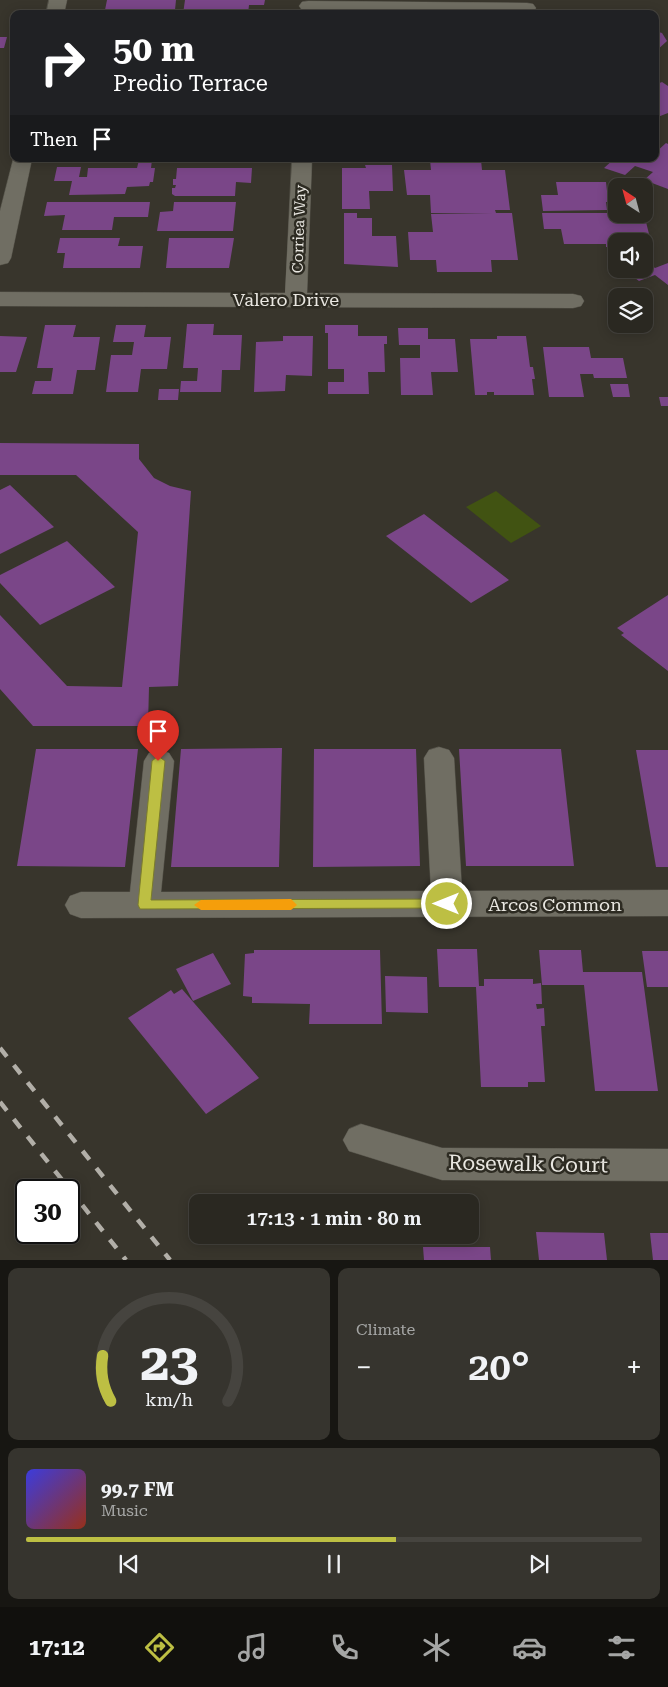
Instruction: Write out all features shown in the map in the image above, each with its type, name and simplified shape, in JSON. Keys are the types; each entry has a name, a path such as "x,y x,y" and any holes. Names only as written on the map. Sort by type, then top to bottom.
{"street":[{"path":"308,7 527,8"},
{"path":"0,258 21,162"},
{"name":"Corriea Way","path":"296,299 302,162"},
{"name":"Valero Drive","path":"0,299 296,299 573,302"},
{"path":"439,758 447,904"},
{"path":"144,905 158,761"},
{"name":"Arcos Common","path":"81,905 668,903"},
{"name":"Rosewalk Court","path":"361,1140 442,1164 514,1166 668,1165"}],"green space":[{"path":"496,491 541,526 511,543 466,507"}],"building":[{"path":"107,0 176,0 175,10 105,10"},
{"path":"185,0 265,0 264,5 249,5 248,10 184,10"},
{"path":"659,32 662,33 667,41 659,48"},
{"path":"0,37 7,37 4,48 0,48"},
{"path":"662,82 668,86 668,113 659,116 659,83"},
{"path":"666,143 668,144 668,189 653,183 653,178 646,178 653,172 635,166 625,175 604,168 611,162 659,162 659,149"},
{"path":"138,162 152,162 151,168 155,168 153,182 150,182 149,186 127,187 125,194 69,195 72,181 54,181 57,167 81,167 79,177 87,177 88,168 137,168"},
{"path":"430,162 481,162 482,170 505,170 510,210 495,210 496,213 512,213 518,260 491,260 492,272 437,272 436,260 410,260 408,232 433,232 431,214 492,213 431,213 430,195 407,195 404,170 431,170"},
{"path":"365,165 392,165 393,191 369,191 370,209 342,209 342,168 366,168"},
{"path":"177,168 252,168 251,183 236,182 235,196 175,196 172,194 172,188 175,188 176,185 173,185 173,179 176,179"},
{"path":"556,182 606,182 608,191 607,210 543,211 541,195 558,195"},
{"path":"47,202 150,202 148,217 114,217 112,230 62,230 65,215 44,216"},
{"path":"174,202 236,202 233,231 157,231 160,212 173,211"},
{"path":"344,213 357,213 357,218 372,218 372,236 396,236 398,267 344,264"},
{"path":"542,213 608,213 608,223 646,223 649,233 608,233 608,247 606,247 606,244 564,244 561,229 544,229"},
{"path":"60,238 120,238 118,246 143,246 140,268 63,268 65,253 57,253"},
{"path":"169,238 234,238 229,268 166,268"},
{"path":"668,263 668,285 655,275 653,276 653,267 655,268"},
{"path":"635,278 647,278 639,281"},
{"path":"187,324 214,324 213,335 242,335 240,370 222,370 221,392 180,392 181,381 197,381 198,368 183,368"},
{"path":"45,325 76,325 73,337 100,337 95,370 77,370 73,394 32,394 35,381 51,381 53,368 37,368"},
{"path":"116,325 146,325 144,337 171,337 167,369 141,369 138,392 106,392 111,355 132,355 134,342 113,342"},
{"path":"325,325 358,325 358,336 387,336 387,344 384,344 385,372 368,372 369,394 328,394 328,382 344,382 344,369 328,369 328,333 325,333"},
{"path":"398,328 428,328 428,339 455,339 458,372 431,372 433,395 401,395 400,358 420,358 420,345 399,345"},
{"path":"0,336 27,337 16,372 0,372"},
{"path":"283,336 313,336 312,376 286,375 285,391 254,392 256,342 283,341"},
{"path":"497,336 526,336 530,367 533,367 535,379 532,379 534,395 494,395 494,392 487,392 487,395 475,395 470,339 497,339"},
{"path":"543,347 589,347 591,358 623,358 627,378 594,378 593,374 580,374 584,397 549,397"},
{"path":"610,384 628,384 630,397 613,397"},
{"path":"159,389 179,389 178,400 158,400"},
{"path":"659,397 668,397 668,406 661,406"},
{"path":"0,443 139,444 139,459 154,478 170,486 191,491 178,686 149,687 148,726 33,726 0,689 0,615 67,686 122,687 138,532 76,475 0,475"},
{"path":"10,485 54,527 0,554 0,490"},
{"path":"424,514 509,580 471,603 386,536"},
{"path":"67,541 115,587 40,625 0,583 0,575"},
{"path":"668,595 668,671 621,635 624,633 617,628"},
{"path":"282,748 279,867 171,867 181,749"},
{"path":"36,749 138,749 125,867 17,866"},
{"path":"314,749 416,749 420,866 313,867"},
{"path":"459,749 561,749 574,866 466,866"},
{"path":"636,750 668,750 668,867 656,867"},
{"path":"437,949 477,949 479,986 484,986 484,979 533,979 533,984 541,983 542,1004 536,1004 537,1009 544,1008 545,1026 541,1026 545,1082 528,1082 528,1087 481,1087 476,987 439,987"},
{"path":"254,950 380,950 382,1024 309,1024 310,1004 252,1003 252,997 243,996 245,954 254,953"},
{"path":"539,950 581,950 583,972 642,972 658,1091 595,1091 584,985 542,985"},
{"path":"642,951 668,951 668,987 647,987"},
{"path":"213,953 231,984 193,1001 176,969"},
{"path":"385,976 427,977 428,1013 386,1012"},
{"path":"182,989 259,1078 206,1114 128,1018 171,990 174,994"},
{"path":"536,1232 604,1233 607,1260 539,1260"},
{"path":"650,1233 668,1233 668,1260 653,1260"},
{"path":"423,1247 490,1247 491,1260 424,1260"}],"railway":[{"path":"0,1048 170,1260"},
{"path":"0,1102 126,1260"}],"slow traffic":[{"path":"201,905 291,905"}],"route":[{"path":"158,761 144,905 447,904"}]}
